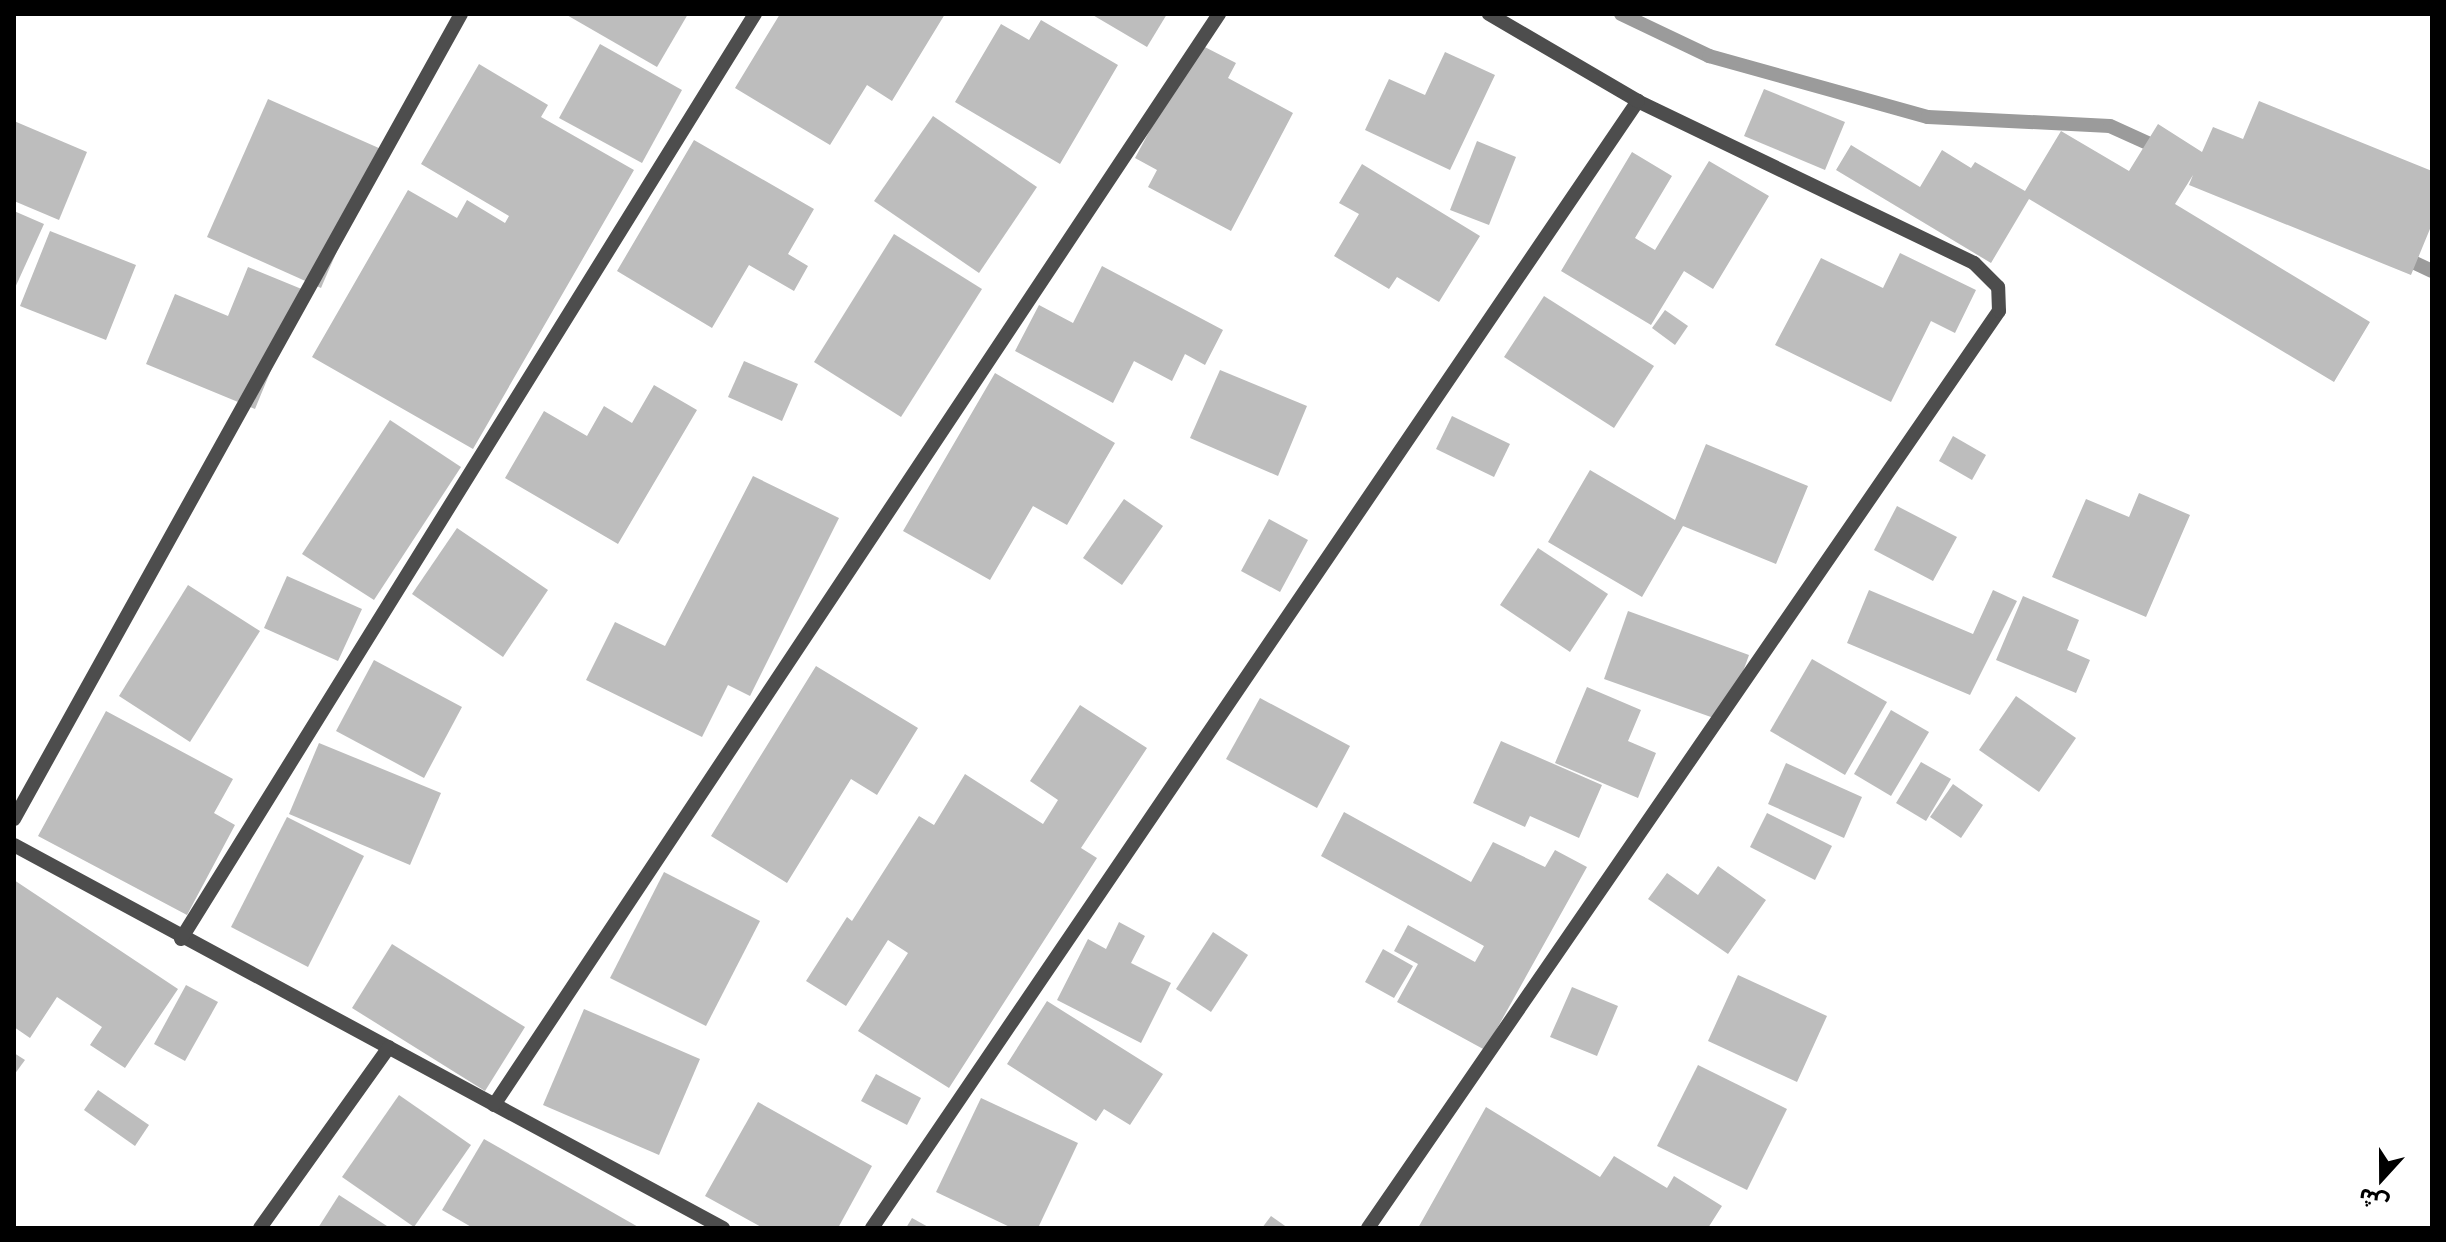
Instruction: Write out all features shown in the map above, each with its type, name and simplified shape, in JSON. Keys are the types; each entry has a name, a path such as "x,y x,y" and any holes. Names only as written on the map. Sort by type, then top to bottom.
{"street":[{"path":"14,819 461,14"},
{"path":"181,939 755,14"},
{"path":"494,1105 1219,14"},
{"path":"1368,1228 1999,311 1998,287 1974,263 1638,101 1489,14"},
{"path":"872,1228 1638,101"},
{"path":"14,845 181,939 389,1047 723,1228"},
{"path":"260,1228 389,1047"}],"building":[{"path":"565,14 688,14 657,67"},
{"path":"780,14 945,14 892,101 867,85 830,145 735,88"},
{"path":"1091,14 1167,14 1147,47"},
{"path":"1041,20 1118,65 1060,164 955,102 1001,24 1029,40"},
{"path":"1197,43 1236,63 1228,78 1293,113 1231,231 1148,187 1157,170 1135,158"},
{"path":"600,44 682,90 642,163 559,118"},
{"path":"1445,52 1495,75 1450,170 1365,130 1389,79 1425,95"},
{"path":"479,64 548,105 541,117 634,170 473,449 312,357 408,190 457,218 467,200 505,223 509,216 421,164"},
{"path":"1764,89 1845,122 1825,170 1744,136"},
{"path":"268,99 381,149 321,288 207,237"},
{"path":"2259,101 2432,171 2432,224 2411,275 2189,185 2193,175 2175,204 2370,322 2334,382 2029,199 1991,263 1836,170 1851,145 1920,187 1942,150 1971,168 1975,162 2025,191 2061,131 2129,171 2158,124 2202,152 2213,127 2243,139"},
{"path":"933,116 1037,187 979,273 874,201"},
{"path":"14,121 87,152 59,220 14,201"},
{"path":"694,140 814,209 788,254 808,266 794,291 749,265 712,328 617,271"},
{"path":"1477,141 1516,157 1489,225 1450,210"},
{"path":"1632,152 1672,176 1635,238 1655,250 1709,161 1769,196 1713,289 1684,271 1651,325 1561,271"},
{"path":"1362,164 1480,236 1439,302 1397,277 1389,289 1334,256 1359,214 1339,203"},
{"path":"14,211 44,224 14,290"},
{"path":"50,231 136,265 106,340 20,306"},
{"path":"894,234 982,289 901,417 814,362"},
{"path":"1900,253 1976,290 1955,333 1931,321 1891,402 1775,345 1821,258 1883,288"},
{"path":"1102,266 1223,330 1205,365 1185,354 1172,381 1134,361 1113,403 1015,351 1039,305 1073,323"},
{"path":"248,267 304,290 255,409 146,364 175,294 228,316"},
{"path":"1544,296 1654,366 1614,428 1504,357"},
{"path":"1665,310 1688,326 1675,345 1652,328"},
{"path":"744,361 798,384 782,421 728,397"},
{"path":"1220,370 1307,406 1278,476 1190,438"},
{"path":"995,373 1115,443 1067,525 1033,506 990,580 903,531"},
{"path":"654,385 697,410 618,544 505,478 544,411 587,436 604,406 632,423"},
{"path":"1452,416 1510,444 1494,477 1436,449"},
{"path":"390,420 461,467 374,600 302,554"},
{"path":"1953,436 1986,455 1972,480 1939,461"},
{"path":"1706,444 1808,486 1776,564 1683,526 1642,597 1548,542 1590,470 1675,520"},
{"path":"753,476 839,518 750,696 728,685 702,737 586,680 615,622 665,646"},
{"path":"2139,493 2190,515 2146,617 2052,577 2086,499 2129,517"},
{"path":"1124,499 1163,526 1122,585 1083,558"},
{"path":"1897,506 1957,537 1933,581 1874,550"},
{"path":"1269,519 1308,540 1280,592 1241,571"},
{"path":"457,528 548,590 503,657 412,594"},
{"path":"1538,548 1608,594 1570,652 1500,605"},
{"path":"287,576 362,609 338,661 264,628"},
{"path":"188,585 260,631 190,742 119,696"},
{"path":"1869,590 1973,634 1993,590 2017,601 1970,695 1847,643"},
{"path":"2023,596 2079,620 2067,650 2090,660 2076,693 1996,660"},
{"path":"1628,611 1749,655 1725,722 1604,679"},
{"path":"1812,659 1887,702 1845,775 1770,731"},
{"path":"374,660 462,707 424,778 336,731"},
{"path":"816,666 918,728 877,795 851,779 787,883 711,836"},
{"path":"1587,687 1641,710 1628,741 1656,753 1638,798 1555,763"},
{"path":"2016,696 2076,738 2039,792 1979,750"},
{"path":"1260,698 1350,746 1317,808 1226,759"},
{"path":"1080,705 1147,748 1081,848 1097,858 949,1088 858,1031 908,953 888,940 846,1006 806,981 847,917 852,921 919,816 934,825 965,774 1043,824 1058,800 1030,781"},
{"path":"1891,710 1929,732 1891,796 1854,774"},
{"path":"106,711 233,779 214,813 235,825 187,915 38,836"},
{"path":"1501,741 1602,785 1579,838 1530,816 1525,827 1473,803"},
{"path":"319,743 441,793 410,865 289,814"},
{"path":"1921,762 1951,779 1926,821 1896,803"},
{"path":"1786,763 1862,797 1844,838 1768,804"},
{"path":"1953,784 1983,805 1961,838 1930,817"},
{"path":"1344,812 1471,882 1493,842 1545,867 1555,850 1587,867 1485,1050 1397,1002 1418,964 1394,951 1408,925 1475,962 1484,946 1321,856"},
{"path":"1767,813 1832,846 1815,880 1750,847"},
{"path":"287,817 364,856 308,967 231,927"},
{"path":"1718,866 1766,900 1728,954 1648,899 1667,873 1698,895"},
{"path":"664,872 760,921 706,1026 610,978"},
{"path":"14,880 178,989 125,1068 90,1045 102,1027 57,997 30,1038 14,1027"},
{"path":"1119,922 1145,936 1131,963 1171,983 1141,1043 1057,1000 1088,939 1106,949"},
{"path":"1213,932 1248,955 1211,1012 1176,989"},
{"path":"392,944 525,1027 485,1091 352,1008"},
{"path":"1383,949 1413,966 1394,998 1365,982"},
{"path":"1738,975 1827,1016 1797,1082 1708,1041"},
{"path":"186,985 218,1002 185,1061 154,1044"},
{"path":"1572,987 1618,1006 1597,1056 1550,1037"},
{"path":"1047,1001 1163,1074 1130,1125 1104,1109 1096,1121 1007,1064"},
{"path":"584,1009 700,1059 659,1155 543,1105"},
{"path":"14,1053 25,1060 14,1075"},
{"path":"1698,1065 1787,1109 1747,1190 1657,1146"},
{"path":"876,1074 921,1098 907,1125 861,1101"},
{"path":"98,1090 149,1125 135,1146 84,1110"},
{"path":"399,1095 471,1145 414,1227 342,1177"},
{"path":"981,1098 1078,1143 1038,1228 1012,1228 936,1192"},
{"path":"758,1102 872,1166 838,1228 763,1228 705,1196"},
{"path":"1486,1107 1600,1177 1614,1156 1667,1188 1674,1176 1722,1206 1708,1228 1418,1228"},
{"path":"484,1139 640,1228 473,1228 442,1210"},
{"path":"339,1195 390,1228 318,1228"},
{"path":"1271,1216 1288,1228 1262,1228"},
{"path":"912,1218 930,1228 906,1228"}],"waterway":[{"path":"1621,14 1709,56 1928,117 2110,126 2161,149"},
{"path":"2400,256 2432,271"}]}
